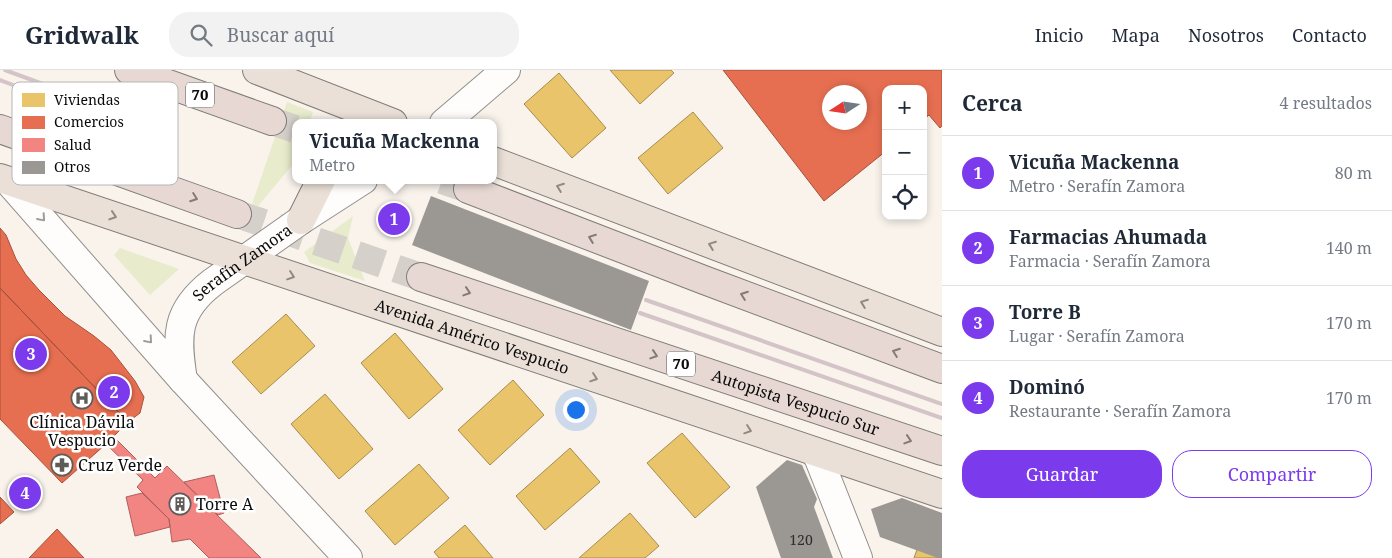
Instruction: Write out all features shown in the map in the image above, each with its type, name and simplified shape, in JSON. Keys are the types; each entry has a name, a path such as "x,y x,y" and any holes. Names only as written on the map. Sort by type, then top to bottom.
{"highway":[{"name":"70","path":"128,70 163,82"},
{"name":"70","path":"178,87 272,120"},
{"path":"0,129 12,133"},
{"path":"156,185 237,214"},
{"path":"468,190 942,369"},
{"name":"Autopista Vespucio Sur","path":"421,277 942,451"}],"main road":[{"path":"257,70 339,111 375,119"},
{"path":"497,163 942,332"},
{"path":"302,220 319,184"},
{"name":"Avenida Américo Vespucio","path":"20,185 942,494"}],"street":[{"path":"449,119 506,70"},
{"path":"5,180 183,380 348,558"},
{"name":"Serafín Zamora","path":"183,380 178,338 181,324 188,308 202,290 357,184"},
{"path":"815,452 858,558"}],"green space":[{"path":"287,102 313,112 310,119 292,119 292,166 258,206 252,204"},
{"path":"353,216 348,238 365,281 310,263 304,252"},
{"path":"120,248 179,269 150,295 114,255"}],"building: Viviendas":[{"path":"610,70 671,70 674,73 640,104"},
{"path":"559,73 606,128 572,158 524,104"},
{"path":"693,112 723,148 668,194 638,158"},
{"path":"286,314 315,346 261,394 232,362"},
{"path":"395,333 443,389 409,419 361,363"},
{"path":"513,380 544,415 490,465 458,430"},
{"path":"325,394 373,449 339,479 291,424"},
{"path":"682,433 730,487 695,518 647,463"},
{"path":"570,448 600,482 545,530 516,496"},
{"path":"419,464 449,498 395,545 365,511"},
{"path":"630,513 659,546 645,558 579,558"},
{"path":"465,525 493,558 439,558 434,552"},
{"path":"921,538 942,545 942,558 914,558"}],"building: Comercios":[{"path":"723,70 942,70 942,126 940,128 929,115 927,117 927,85 882,85 882,154 824,201"},
{"path":"0,228 6,235 16,259 26,275 39,290 65,316 111,350 135,381 144,397 140,413 128,422 0,288"},
{"path":"0,288 128,422 62,483 0,419"},
{"path":"0,497 14,512 0,524"},
{"path":"57,529 84,558 29,558"}],"building: Salud":[{"name":"Torre A","path":"114,437 155,478 167,466 261,558 209,558 190,539 172,542 169,519 137,487 143,480 106,444"},
{"path":"214,475 224,513 218,515 184,482"},
{"path":"142,493 169,519 170,527 135,536 126,497"}],"building: Otros":[{"path":"431,196 649,281 631,330 412,245"},
{"path":"787,460 802,465 817,499 814,507 833,558 781,558 756,487"},
{"path":"902,498 942,513 942,558 880,537 871,509"}],"tunnel":[{"path":"272,121 292,128"},
{"path":"454,184 468,189"},
{"path":"237,214 421,277"}],"railway":[{"path":"5,70 38,82"},
{"path":"0,80 12,84"},
{"path":"646,300 942,404"},
{"path":"640,313 942,418"}],"place":[{"name":"Vicuña Mackenna","path":"394,219"},
{"name":"Torre B","path":"31,354"},
{"name":"Farmacias Ahumada","path":"114,392"},
{"name":"Clínica Dávila Vespucio","path":"82,398"},
{"name":"Cruz Verde","path":"62,465"},
{"name":"Dominó","path":"25,493"},
{"name":"Torre A","path":"180,504"}]}
